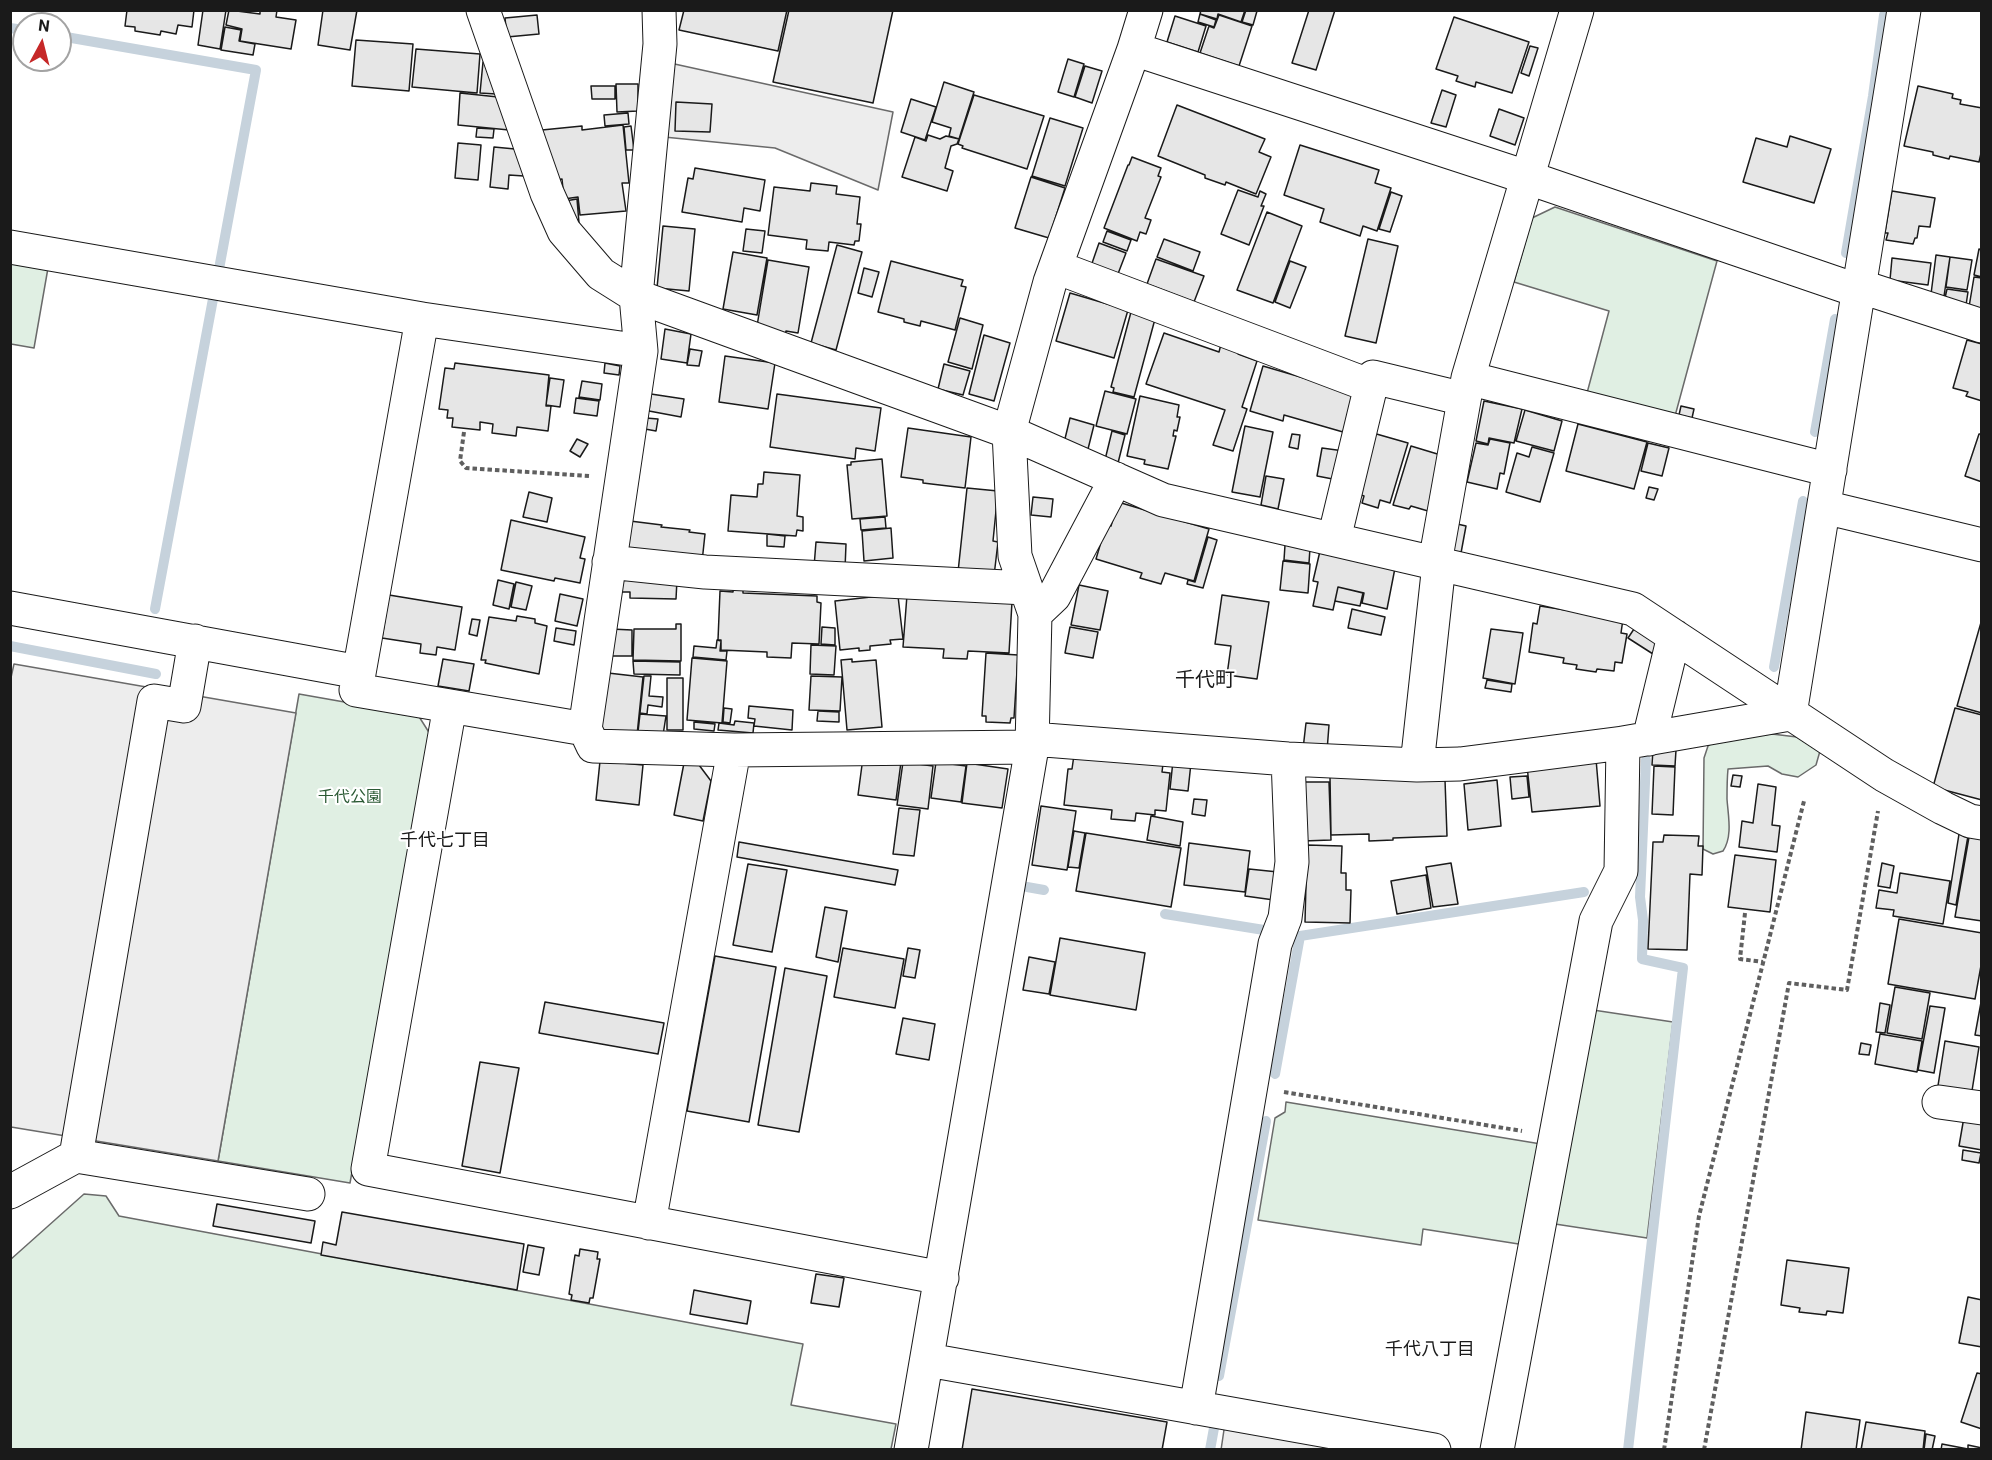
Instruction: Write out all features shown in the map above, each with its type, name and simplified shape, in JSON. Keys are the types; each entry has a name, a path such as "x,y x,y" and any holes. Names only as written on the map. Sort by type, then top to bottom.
{"street":[{"path":"483,10 547,193 564,231 601,274 636,296 1009,432 1163,500 1633,609 1884,775 1943,808 1971,821 1982,823"},
{"path":"658,10 660,44 636,296 641,351 585,729 592,746 734,750 1032,743 1288,759 1417,765 1460,764 1636,741 1790,714"},
{"path":"911,1449 1032,743 1030,601 1015,556 1009,432 1056,267 1146,10"},
{"path":"1417,765 1437,563 1466,388 1526,177 1577,10"},
{"path":"1790,714 1904,10"},
{"path":"1134,49 1859,289 1982,326"},
{"path":"10,247 422,319 641,351"},
{"path":"1056,267 1371,386"},
{"path":"422,319 356,690 585,729"},
{"path":"1334,539 1373,377 1466,388 1830,470"},
{"path":"609,562 1030,601 1054,596 1116,479"},
{"path":"1824,507 1982,545"},
{"path":"10,608 359,672"},
{"path":"1497,1449 1596,921 1621,871 1636,741 1674,636"},
{"path":"76,1156 154,701 184,706 195,642"},
{"path":"450,706 368,1169 942,1278"},
{"path":"649,1223 734,750"},
{"path":"1196,1408 1275,944 1286,918 1292,862 1288,759"},
{"path":"1939,1102 1982,1108"},
{"path":"10,1192 76,1156 308,1194"},
{"path":"928,1360 1434,1449"}],"path":[{"path":"464,432 460,461 466,468 571,474 622,481"},
{"path":"1704,1449 1788,983 1848,990 1884,775"},
{"path":"1664,1449 1699,1216 1804,801"},
{"path":"1745,913 1740,959 1763,962"},
{"path":"1251,1086 1555,1137"}],"green space":[{"path":"1555,207 1717,261 1675,416 1587,393 1609,311 1514,282 1532,218"},
{"path":"10,262 48,268 34,348 11,344"},
{"name":"千代公園","path":"299,694 418,715 430,734 350,1183 218,1161"},
{"path":"1772,734 1797,737 1820,751 1816,765 1798,777 1782,774 1768,766 1728,769 1728,839 1723,851 1713,854 1703,849 1704,758 1708,746 1720,738"},
{"path":"1593,1010 1673,1022 1647,1238 1555,1224"},
{"path":"1286,1102 1541,1144 1525,1245 1423,1229 1421,1245 1258,1220 1275,1118 1285,1112"},
{"path":"84,1194 106,1196 119,1216 803,1344 791,1405 896,1424 891,1449 11,1449 10,1260"}],"shaded area":[{"path":"670,63 893,112 878,190 775,148 664,137"},
{"path":"14,664 296,713 218,1161 11,1127 10,682"},
{"path":"1225,1423 1329,1442 1327,1449 1221,1450"}],"building":[{"path":"127,10 194,10 192,27 178,25 176,34 161,31 160,35 135,31 135,27 125,26"},
{"path":"203,10 226,10 220,49 198,45"},
{"path":"229,10 260,14 260,10 277,10 276,17 296,20 291,49 240,41 242,29 226,25"},
{"path":"323,10 357,10 350,50 318,45"},
{"path":"684,10 787,10 778,51 679,30"},
{"path":"789,10 893,10 873,103 773,82"},
{"path":"1201,10 1245,10 1241,22 1218,14 1217,19 1200,14"},
{"path":"1246,10 1257,11 1253,25 1242,22"},
{"path":"1309,10 1335,10 1316,70 1292,63"},
{"path":"1200,14 1216,20 1214,27 1198,22"},
{"path":"537,15 539,34 507,37 505,18"},
{"path":"1219,15 1252,26 1239,66 1200,53 1209,26 1214,28"},
{"path":"1175,16 1206,26 1198,52 1167,42"},
{"path":"1454,17 1529,42 1512,93 1476,82 1475,87 1456,81 1458,76 1436,69"},
{"path":"225,27 241,30 239,41 255,44 253,55 221,50"},
{"path":"356,40 413,44 409,91 352,86"},
{"path":"1530,46 1538,48 1529,76 1521,73"},
{"path":"416,49 480,54 477,93 412,87"},
{"path":"1068,59 1084,64 1074,97 1058,92"},
{"path":"483,62 487,63 496,94 480,93"},
{"path":"1085,66 1102,71 1092,103 1075,97"},
{"path":"944,82 974,92 959,139 949,136 951,128 932,122"},
{"path":"616,84 638,84 638,111 617,112"},
{"path":"591,86 615,86 615,99 592,99"},
{"path":"1918,86 1953,94 1952,98 1961,100 1960,104 1982,108 1982,149 1979,162 1950,156 1949,159 1933,155 1933,152 1904,146"},
{"path":"1442,90 1456,95 1446,127 1431,123"},
{"path":"460,93 498,97 509,130 458,125"},
{"path":"974,95 1044,116 1027,169 962,148 963,146 958,144"},
{"path":"911,99 936,107 925,140 901,132"},
{"path":"676,102 712,104 710,132 675,131"},
{"path":"1177,105 1265,139 1259,152 1271,157 1256,194 1226,182 1225,185 1205,178 1205,175 1158,156"},
{"path":"1499,109 1524,118 1515,145 1490,136"},
{"path":"628,113 629,124 605,126 604,115"},
{"path":"1050,118 1083,128 1065,186 1032,176"},
{"path":"623,125 629,183 622,183 626,211 580,215 578,197 564,199 562,179 556,180 542,130 582,126 582,130"},
{"path":"631,126 634,150 626,150 624,127"},
{"path":"477,128 494,129 493,138 476,137"},
{"path":"928,135 940,139 946,136 959,139 957,144 951,146 945,168 953,171 947,191 902,177 915,137 926,141"},
{"path":"1790,136 1831,149 1814,203 1743,182 1756,138 1787,147"},
{"path":"458,143 481,145 478,180 455,178"},
{"path":"1300,145 1379,170 1375,183 1391,188 1377,231 1363,226 1360,236 1320,222 1324,209 1284,195"},
{"path":"494,147 515,149 524,176 509,175 508,189 490,187"},
{"path":"1132,157 1161,168 1158,176 1161,177 1145,218 1151,220 1146,234 1140,232 1137,241 1104,228"},
{"path":"695,168 765,180 760,211 744,208 742,222 682,212 688,178 693,179"},
{"path":"1031,177 1065,188 1049,238 1015,228"},
{"path":"811,183 837,186 836,194 860,197 857,224 861,224 859,241 855,241 854,245 829,242 828,251 806,249 807,240 768,235 774,187 810,191"},
{"path":"1238,190 1258,197 1260,191 1266,194 1261,206 1264,206 1249,245 1221,234"},
{"path":"1892,191 1935,198 1930,227 1919,226 1917,238 1913,244 1886,240 1888,233 1885,233"},
{"path":"1391,192 1402,196 1390,232 1379,229"},
{"path":"577,199 579,223 574,223 565,201"},
{"path":"1267,212 1302,226 1273,303 1237,290"},
{"path":"663,226 695,229 689,291 657,288"},
{"path":"746,229 765,231 762,253 743,251"},
{"path":"1107,231 1131,240 1127,251 1103,242"},
{"path":"1164,239 1200,252 1193,271 1157,257"},
{"path":"1368,239 1398,246 1376,343 1345,336"},
{"path":"1099,243 1126,253 1116,279 1090,269"},
{"path":"837,245 862,252 836,350 811,343"},
{"path":"1979,249 1982,250 1982,277 1974,275"},
{"path":"733,252 767,258 757,315 723,309"},
{"path":"1936,255 1950,257 1944,296 1931,294"},
{"path":"1950,257 1972,260 1967,290 1946,287"},
{"path":"1892,258 1931,263 1928,285 1890,280"},
{"path":"1156,259 1204,276 1194,302 1147,284"},
{"path":"768,260 809,267 798,333 786,331 785,335 757,326"},
{"path":"891,261 963,280 961,286 966,287 955,330 921,321 920,326 878,312"},
{"path":"1290,261 1306,267 1290,308 1275,302"},
{"path":"864,268 879,272 872,297 858,293"},
{"path":"1974,277 1982,278 1982,309 1969,307"},
{"path":"1947,289 1968,292 1966,305 1945,298"},
{"path":"1070,293 1128,310 1114,358 1056,341"},
{"path":"1131,312 1155,319 1134,397 1113,392 1114,388 1111,387"},
{"path":"960,318 983,325 972,369 948,362"},
{"path":"665,329 691,334 687,363 661,359"},
{"path":"1164,333 1219,352 1221,344 1257,361 1242,407 1247,409 1233,451 1213,445 1225,410 1146,384"},
{"path":"984,335 1010,343 994,401 969,394"},
{"path":"1967,340 1982,344 1982,401 1966,396 1968,392 1953,388"},
{"path":"690,349 702,351 699,366 687,365"},
{"path":"725,356 775,363 768,409 719,402"},
{"path":"455,363 549,375 546,406 551,406 548,431 517,427 516,436 492,433 493,424 480,422 480,430 452,427 453,418 447,418 448,410 439,409 445,368 454,369"},
{"path":"605,363 620,366 619,375 604,373"},
{"path":"944,364 970,371 963,395 938,389"},
{"path":"1263,366 1355,393 1343,432 1284,415 1283,421 1250,411"},
{"path":"550,378 564,380 560,407 546,405"},
{"path":"582,381 602,384 600,400 579,397"},
{"path":"1105,391 1136,399 1127,434 1096,426"},
{"path":"651,394 684,399 681,417 649,411"},
{"path":"777,394 881,408 875,451 856,448 855,459 770,447"},
{"path":"1140,396 1179,405 1177,417 1180,417 1177,431 1174,430 1173,436 1176,436 1168,469 1144,464 1145,460 1127,456"},
{"path":"576,398 599,401 597,416 574,413"},
{"path":"1484,401 1522,409 1514,443 1489,438 1488,444 1476,441"},
{"path":"1681,406 1694,409 1692,418 1679,415"},
{"path":"1525,410 1562,421 1554,451 1516,441"},
{"path":"646,418 658,419 656,431 645,429"},
{"path":"1070,418 1094,425 1087,453 1063,447"},
{"path":"1578,424 1647,442 1634,489 1566,471"},
{"path":"1245,426 1273,432 1260,497 1232,492"},
{"path":"908,428 971,437 965,488 923,483 923,480 901,477"},
{"path":"1112,431 1125,435 1117,467 1104,464"},
{"path":"1373,433 1408,443 1390,503 1380,500 1378,508 1362,503 1364,496 1355,493"},
{"path":"1292,434 1300,435 1298,449 1289,447"},
{"path":"1979,434 1982,434 1982,482 1965,476"},
{"path":"577,439 588,444 580,457 570,451"},
{"path":"1490,439 1510,443 1504,474 1500,473 1497,489 1467,482 1476,443 1488,445"},
{"path":"1648,443 1669,448 1662,476 1641,471"},
{"path":"1411,446 1444,456 1428,511 1411,506 1409,509 1393,505"},
{"path":"1532,447 1554,453 1540,502 1506,492 1517,453 1529,457"},
{"path":"1322,448 1344,451 1338,480 1317,476"},
{"path":"882,459 887,516 852,519 847,465 851,465 851,462"},
{"path":"764,472 800,475 797,516 803,517 803,531 797,530 796,536 728,531 731,495 757,497 758,484 763,484"},
{"path":"1266,476 1284,479 1278,509 1261,505"},
{"path":"1649,487 1658,489 1654,500 1646,498"},
{"path":"967,488 998,491 993,541 998,542 994,576 958,572"},
{"path":"529,492 552,498 547,522 523,517"},
{"path":"1033,497 1053,499 1051,517 1031,515"},
{"path":"1118,502 1209,529 1194,581 1165,573 1161,584 1140,578 1142,573 1096,559 1106,525 1111,526"},
{"path":"885,517 886,528 861,530 860,519"},
{"path":"511,520 585,537 580,558 585,559 580,583 555,578 554,581 501,570"},
{"path":"630,521 705,534 702,562 627,552"},
{"path":"1453,523 1466,526 1461,553 1447,551"},
{"path":"891,528 893,558 864,561 862,531"},
{"path":"767,534 785,536 784,547 767,546"},
{"path":"1208,537 1217,540 1203,588 1187,584 1188,580 1195,582"},
{"path":"816,542 846,544 845,569 814,567"},
{"path":"1285,545 1310,548 1309,563 1284,560"},
{"path":"1320,551 1395,568 1387,609 1362,603 1364,593 1338,587 1333,610 1313,606 1318,582 1313,581"},
{"path":"1283,561 1310,564 1308,593 1280,590"},
{"path":"618,578 677,580 676,599 630,598 630,592 617,592"},
{"path":"498,580 514,584 509,609 493,605"},
{"path":"516,582 532,586 526,610 511,607"},
{"path":"734,585 743,585 743,593 817,596 817,602 821,603 819,644 792,643 791,658 767,657 767,652 721,650 721,640 718,640 720,591 733,592"},
{"path":"1079,585 1108,591 1100,630 1071,625"},
{"path":"1338,587 1363,593 1360,606 1335,601"},
{"path":"560,594 583,599 577,626 555,621"},
{"path":"389,595 462,607 455,650 437,647 436,655 420,653 421,644 382,638"},
{"path":"907,595 1012,602 1009,653 968,651 967,659 943,658 944,649 903,647"},
{"path":"1222,595 1269,602 1257,679 1227,675 1231,646 1215,644"},
{"path":"898,596 903,639 890,640 891,644 870,646 870,650 859,651 859,648 840,650 835,601"},
{"path":"1540,606 1623,619 1621,633 1627,634 1622,663 1615,662 1614,671 1597,669 1596,672 1576,669 1577,665 1563,663 1564,658 1529,652 1533,623 1537,624"},
{"path":"1352,609 1385,617 1381,635 1348,628"},
{"path":"517,616 535,619 535,623 547,626 539,674 485,663 486,660 481,660 489,617 516,621"},
{"path":"472,619 480,620 477,636 469,634"},
{"path":"1982,619 1982,713 1957,706"},
{"path":"676,624 681,624 681,661 633,660 634,629 676,629"},
{"path":"822,627 835,628 835,645 821,644"},
{"path":"1070,627 1098,632 1093,658 1065,653"},
{"path":"556,628 576,631 574,645 554,641"},
{"path":"611,629 632,630 632,656 611,656"},
{"path":"1491,629 1523,633 1515,684 1483,678"},
{"path":"1634,629 1659,645 1653,654 1628,638"},
{"path":"717,640 721,641 720,651 727,651 726,660 693,657 694,646 716,648"},
{"path":"811,645 836,646 834,675 810,674"},
{"path":"986,653 1018,655 1014,718 1011,718 1010,723 986,722 986,716 982,716"},
{"path":"692,658 727,661 722,723 687,720"},
{"path":"443,659 474,664 469,691 438,686"},
{"path":"852,659 852,662 876,660 882,727 847,730 841,660"},
{"path":"633,661 680,662 680,675 634,674"},
{"path":"608,673 643,677 637,735 601,731"},
{"path":"644,676 651,676 649,696 663,697 662,707 648,705 647,714 640,713"},
{"path":"811,676 842,677 840,711 809,710"},
{"path":"667,678 683,678 683,730 667,730"},
{"path":"1487,680 1512,684 1511,692 1485,688"},
{"path":"749,706 793,710 792,730 754,726 755,719 748,718"},
{"path":"724,708 732,709 730,723 723,722"},
{"path":"1955,708 1982,715 1982,800 1933,787"},
{"path":"818,711 839,712 839,722 817,721"},
{"path":"640,714 666,716 663,735 638,732"},
{"path":"735,721 754,723 753,733 718,730 719,723 734,725"},
{"path":"694,722 715,724 714,731 694,729"},
{"path":"1306,723 1329,725 1327,751 1303,749"},
{"path":"1653,749 1676,750 1675,766 1652,765"},
{"path":"1074,755 1163,764 1162,772 1170,773 1166,811 1155,810 1155,815 1136,813 1135,821 1111,819 1112,810 1064,805 1068,769 1072,769"},
{"path":"1596,759 1600,806 1532,812 1527,766"},
{"path":"600,761 643,765 639,805 596,800"},
{"path":"1173,761 1191,763 1188,791 1170,789"},
{"path":"901,762 896,800 858,795 862,765"},
{"path":"903,762 933,766 928,809 897,805"},
{"path":"936,762 966,766 961,802 931,798"},
{"path":"684,763 699,765 711,781 703,821 674,815"},
{"path":"967,763 1008,769 1002,808 962,803"},
{"path":"1654,766 1675,767 1673,815 1652,814"},
{"path":"1733,775 1742,776 1740,787 1731,786"},
{"path":"1527,776 1529,797 1512,799 1510,777"},
{"path":"1330,777 1445,780 1447,836 1369,841 1369,834 1331,835"},
{"path":"1497,780 1501,826 1468,830 1464,784"},
{"path":"1301,782 1329,782 1331,840 1303,841"},
{"path":"1758,784 1776,787 1772,825 1780,826 1777,852 1739,847 1742,821 1753,823"},
{"path":"1194,799 1207,800 1205,816 1192,814"},
{"path":"1041,806 1076,811 1067,870 1032,865"},
{"path":"899,808 920,810 914,856 893,854"},
{"path":"1151,816 1183,822 1180,846 1147,840"},
{"path":"1074,831 1085,833 1079,868 1068,867"},
{"path":"1086,833 1181,848 1171,907 1076,891"},
{"path":"1959,834 1968,836 1956,905 1948,903"},
{"path":"1664,835 1699,836 1698,846 1703,846 1702,875 1690,874 1687,950 1648,949 1653,842 1663,842"},
{"path":"1969,837 1982,839 1982,921 1955,917"},
{"path":"739,842 898,870 895,885 737,857"},
{"path":"1189,843 1250,851 1245,892 1184,885"},
{"path":"1307,845 1342,846 1341,873 1346,873 1346,890 1351,890 1350,923 1305,922"},
{"path":"1735,855 1776,860 1770,912 1728,907"},
{"path":"1451,863 1458,904 1433,907 1426,867"},
{"path":"1882,863 1894,866 1890,888 1878,886"},
{"path":"748,864 787,870 772,952 733,945"},
{"path":"1249,869 1278,872 1274,900 1245,896"},
{"path":"1900,873 1950,881 1943,924 1893,916 1894,910 1876,908 1879,890 1897,893"},
{"path":"1426,875 1431,908 1397,914 1391,881"},
{"path":"825,907 847,911 838,962 816,957"},
{"path":"1899,919 1982,933 1982,960 1975,999 1888,984"},
{"path":"1060,938 1145,953 1136,1010 1050,995"},
{"path":"843,948 904,959 895,1008 834,997"},
{"path":"908,948 920,950 915,978 903,976"},
{"path":"715,956 776,967 749,1122 687,1111"},
{"path":"1029,957 1055,962 1049,994 1023,990"},
{"path":"785,968 827,976 799,1132 758,1125"},
{"path":"1895,987 1930,993 1922,1039 1887,1033"},
{"path":"1982,997 1982,1036 1975,1035"},
{"path":"545,1002 664,1023 658,1054 539,1033"},
{"path":"1880,1003 1890,1005 1885,1033 1876,1032"},
{"path":"1930,1006 1945,1008 1934,1073 1918,1070"},
{"path":"903,1018 935,1024 929,1060 896,1054"},
{"path":"1880,1034 1922,1041 1917,1072 1875,1064"},
{"path":"1945,1041 1979,1047 1971,1097 1937,1092"},
{"path":"1861,1043 1871,1045 1869,1055 1859,1054"},
{"path":"480,1062 519,1068 500,1173 462,1166"},
{"path":"1964,1117 1982,1120 1982,1150 1959,1146"},
{"path":"1963,1150 1981,1153 1979,1163 1962,1160"},
{"path":"217,1204 315,1221 311,1243 213,1226"},
{"path":"342,1212 524,1244 517,1290 321,1255 323,1242 336,1245"},
{"path":"528,1245 544,1248 539,1275 523,1272"},
{"path":"580,1249 598,1252 597,1259 600,1259 593,1298 590,1298 589,1303 571,1300 572,1295 569,1294 575,1255 579,1256"},
{"path":"1787,1260 1849,1268 1843,1313 1827,1311 1826,1315 1799,1312 1800,1308 1781,1305"},
{"path":"816,1274 844,1278 839,1307 811,1303"},
{"path":"694,1290 751,1301 747,1324 690,1314"},
{"path":"1968,1297 1982,1300 1982,1347 1959,1343"},
{"path":"1977,1373 1982,1374 1982,1429 1961,1422"},
{"path":"972,1389 1167,1422 1162,1450 962,1450"},
{"path":"1806,1412 1860,1420 1856,1450 1801,1450"},
{"path":"1866,1422 1925,1431 1923,1450 1861,1450"},
{"path":"1926,1434 1935,1436 1932,1450 1924,1450"},
{"path":"1942,1444 1968,1449 1968,1445 1982,1448 1982,1450 1941,1450"}],"waterway":[{"path":"1846,253 1873,96 1884,15"},
{"path":"72,38 256,70 219,269"},
{"path":"155,609 213,299"},
{"path":"1815,432 1835,319"},
{"path":"1774,667 1803,501"},
{"path":"10,646 156,674"},
{"path":"1628,1450 1683,968 1642,959 1643,920 1640,897 1646,760"},
{"path":"1027,887 1044,890"},
{"path":"1275,1074 1300,936 1584,892"},
{"path":"1165,914 1264,930"},
{"path":"1219,1376 1266,1121"},
{"path":"1210,1450 1214,1428"}],"district":[{"name":"千代町","path":"1205,681"},
{"name":"千代七丁目","path":"445,841"},
{"name":"千代八丁目","path":"1430,1350"}]}
